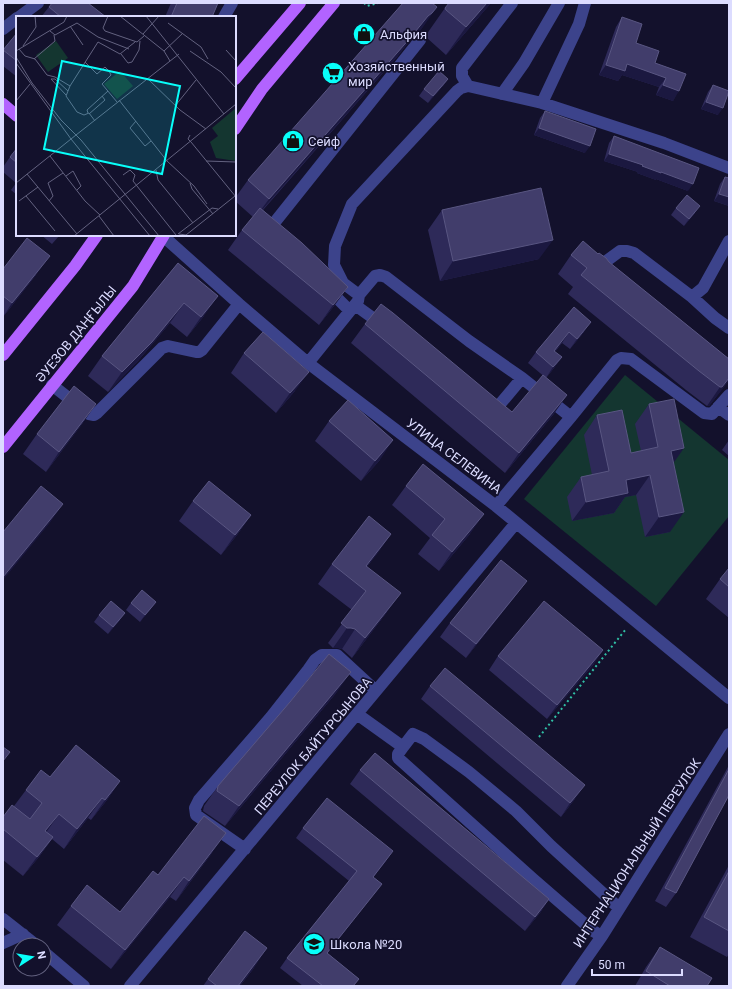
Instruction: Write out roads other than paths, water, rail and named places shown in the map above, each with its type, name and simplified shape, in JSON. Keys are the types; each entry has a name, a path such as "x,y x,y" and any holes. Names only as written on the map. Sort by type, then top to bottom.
{"main road":[{"path":"236,78 300,3"},
{"path":"236,128 262,89 334,3"},
{"path":"3,104 16,115"},
{"path":"3,355 75,266 96,236"},
{"name":"ӘУЕЗОВ ДАҢҒЫЛЫ","path":"3,447 133,286 162,236"}],"street":[{"path":"21,16 38,3"},
{"path":"225,16 232,3"},
{"path":"468,86 462,76 462,68 512,3"},
{"path":"502,94 524,63 559,3"},
{"path":"542,103 579,24 585,3"},
{"path":"3,29 16,19"},
{"path":"278,242 267,232 420,40"},
{"path":"355,303 334,265 335,246 352,204 461,88 468,86 542,103 664,143 729,168"},
{"name":"УЛИЦА СЕЛЕВИНА","path":"164,236 239,304 308,363 496,506 729,698"},
{"path":"692,297 703,288 729,241"},
{"path":"606,280 600,275 601,265 620,251 634,253 692,297 715,318 729,328"},
{"path":"308,363 375,276 380,275 386,277 522,378 571,417"},
{"path":"317,279 355,303 393,333"},
{"path":"52,386 89,414 94,415 162,348 168,346 196,352 202,350 239,304"},
{"path":"496,506 620,358 631,359 704,413 712,414 729,395"},
{"path":"482,400 495,410 522,378"},
{"path":"718,407 729,415"},
{"name":"ПЕРЕУЛОК БАЙТУРСЫНОВА","path":"130,986 516,523"},
{"path":"245,849 196,815 195,808 199,800 271,717 315,660 322,655 337,655 376,691"},
{"path":"357,714 403,747"},
{"path":"602,936 594,931 533,879 398,758 398,754 413,734 424,739 469,772 516,811 551,846 619,908"},
{"name":"ИНТЕРНАЦИОНАЛЬНЫЙ ПЕРЕУЛОК","path":"571,984 729,734"},
{"path":"3,919 27,937"},
{"path":"3,943 23,934"},
{"path":"52,959 84,986"}],"place":[{"name":"Альфия","path":"364,34"},
{"name":"Хозяйственный мир","path":"333,73"},
{"name":"Сейф","path":"293,141"},
{"name":"Школа №20","path":"314,944"}]}
